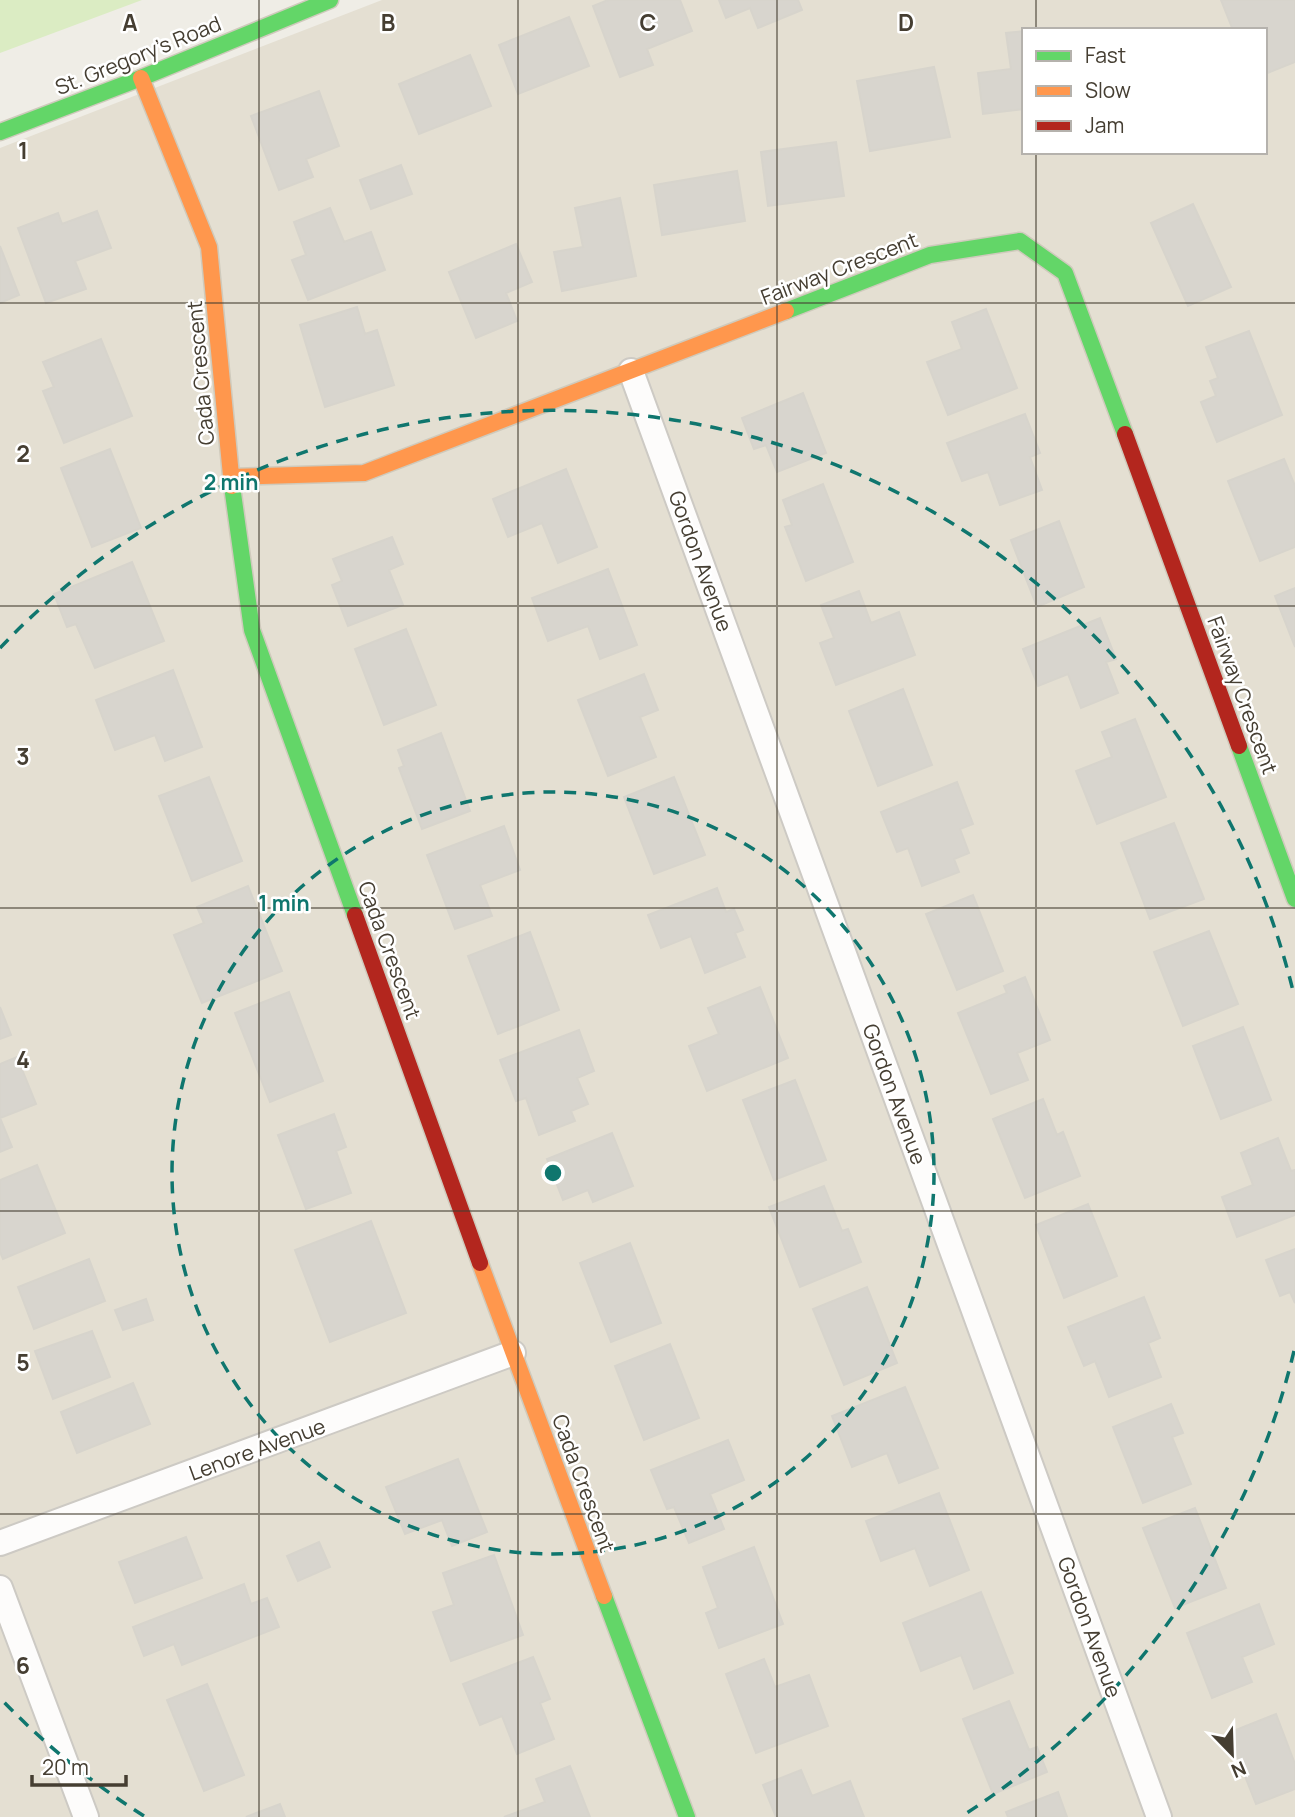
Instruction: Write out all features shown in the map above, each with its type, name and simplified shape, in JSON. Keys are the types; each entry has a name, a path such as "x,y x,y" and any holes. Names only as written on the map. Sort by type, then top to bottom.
{"street":[{"name":"St. Gregory's Road","path":"0,132 141,78 330,0"},
{"name":"Cada Crescent","path":"141,78 209,247 231,477 251,630 513,1353 687,1817"},
{"name":"Fairway Crescent","path":"231,477 364,473 930,255 1020,241 1065,273 1295,898"},
{"name":"Gordon Avenue","path":"631,372 1159,1817"},
{"name":"Lenore Avenue","path":"0,1543 513,1353"},
{"path":"0,1588 86,1817"}],"shaded area":[{"path":"382,0 1295,0 1295,1817 0,1817 0,148"}],"green space":[{"path":"0,0 142,0 0,53"}],"building":[{"path":"608,0 680,0 692,31 647,49 653,65 620,77 593,6"},
{"path":"719,0 798,0 802,10 758,28 750,8 726,18"},
{"path":"1221,0 1295,0 1295,62 1267,73 1267,28 1232,28"},
{"path":"569,17 589,66 518,94 499,45"},
{"path":"1022,31 1022,109 983,114 978,73 1011,69 1006,33"},
{"path":"470,55 491,106 419,134 399,84"},
{"path":"934,67 950,137 870,151 857,81"},
{"path":"319,91 339,146 306,159 313,177 279,190 251,116"},
{"path":"836,142 844,196 768,206 761,152"},
{"path":"401,165 412,194 371,209 360,180"},
{"path":"737,171 745,221 662,235 654,185"},
{"path":"620,198 636,276 562,291 554,252 583,247 575,208"},
{"path":"1193,204 1231,287 1188,306 1151,223"},
{"path":"330,208 344,242 371,232 385,270 308,300 292,260 306,255 294,222"},
{"path":"97,211 111,248 75,261 86,289 46,303 18,228 58,213 62,224"},
{"path":"516,244 532,282 506,293 517,321 476,338 449,272"},
{"path":"0,246 19,295 0,303"},
{"path":"357,307 365,334 377,330 394,385 325,407 300,325"},
{"path":"986,309 1017,388 948,415 927,362 962,349 952,322"},
{"path":"1249,331 1282,415 1217,442 1201,402 1216,396 1210,381 1218,378 1206,347"},
{"path":"101,339 132,416 64,443 43,391 54,387 43,362"},
{"path":"803,393 826,453 777,472 766,445 754,449 742,418"},
{"path":"1025,414 1040,453 1030,457 1042,490 1000,505 988,472 962,481 947,443"},
{"path":"110,449 141,528 92,547 61,468"},
{"path":"1284,459 1295,486 1295,547 1260,561 1228,481"},
{"path":"566,469 597,547 558,563 542,523 508,537 493,499"},
{"path":"823,484 853,562 806,581 785,527 792,525 783,500"},
{"path":"1059,521 1084,587 1037,607 1011,540"},
{"path":"392,537 403,564 389,570 403,605 348,626 332,585 342,581 333,559"},
{"path":"132,562 164,641 95,668 76,624 67,627 54,594"},
{"path":"608,569 637,645 600,659 588,626 548,641 532,598"},
{"path":"1295,588 1295,647 1275,596"},
{"path":"859,591 871,623 899,612 915,655 836,685 820,643 834,638 821,605"},
{"path":"1100,618 1116,659 1106,662 1118,693 1081,708 1068,674 1038,686 1023,649"},
{"path":"406,629 436,705 384,725 355,649"},
{"path":"173,670 202,747 165,761 155,735 115,750 96,700"},
{"path":"644,674 658,710 640,717 656,757 608,776 578,700"},
{"path":"903,689 932,765 878,786 849,711"},
{"path":"1135,719 1166,797 1097,824 1076,771 1112,757 1102,732"},
{"path":"441,733 470,811 422,829 399,768 404,766 398,750"},
{"path":"209,777 242,861 192,881 159,796"},
{"path":"674,777 705,855 654,874 624,797"},
{"path":"957,782 973,824 960,829 969,853 954,859 959,872 922,886 908,848 897,852 881,812"},
{"path":"1174,823 1204,899 1150,919 1121,843"},
{"path":"504,826 520,870 480,885 492,916 455,929 427,855"},
{"path":"248,886 282,971 202,1003 174,935 204,923 197,907"},
{"path":"717,888 726,912 734,909 743,930 735,933 745,957 705,973 691,936 661,948 648,915"},
{"path":"973,895 1003,971 957,990 926,914"},
{"path":"1209,931 1238,1004 1183,1026 1154,952"},
{"path":"530,932 559,1010 498,1034 468,956"},
{"path":"1025,977 1050,1040 1017,1053 1028,1080 991,1094 958,1013 1007,993 1004,986"},
{"path":"760,987 788,1058 707,1091 689,1046 719,1034 708,1008"},
{"path":"289,992 323,1081 270,1102 235,1013"},
{"path":"0,1007 11,1035 0,1039"},
{"path":"1243,1027 1271,1100 1221,1119 1193,1046"},
{"path":"579,1030 594,1071 577,1078 588,1104 571,1111 575,1121 539,1135 526,1098 516,1101 500,1060"},
{"path":"17,1057 36,1104 0,1118 0,1064"},
{"path":"795,1080 826,1160 774,1180 743,1100"},
{"path":"1043,1099 1057,1135 1063,1132 1080,1176 1025,1198 993,1119"},
{"path":"334,1114 346,1147 336,1151 351,1193 306,1209 278,1135"},
{"path":"0,1118 12,1147 0,1152"},
{"path":"612,1133 633,1186 593,1202 588,1190 563,1200 547,1159"},
{"path":"1278,1138 1291,1171 1295,1170 1295,1215 1237,1237 1222,1197 1253,1185 1241,1153"},
{"path":"37,1165 65,1233 3,1259 0,1252 0,1180"},
{"path":"824,1186 842,1231 848,1229 861,1262 800,1287 769,1207"},
{"path":"1088,1204 1117,1276 1064,1298 1036,1225"},
{"path":"371,1221 406,1313 330,1342 295,1250"},
{"path":"630,1243 661,1323 611,1342 580,1263"},
{"path":"1295,1249 1295,1303 1290,1292 1280,1296 1266,1260"},
{"path":"89,1259 105,1301 34,1329 18,1287"},
{"path":"867,1287 897,1363 844,1385 813,1309"},
{"path":"1144,1297 1160,1338 1148,1343 1161,1377 1109,1397 1095,1361 1084,1366 1068,1327"},
{"path":"146,1299 153,1320 123,1330 115,1310"},
{"path":"92,1331 110,1377 53,1399 35,1351"},
{"path":"670,1344 699,1418 644,1440 615,1366"},
{"path":"133,1383 150,1424 77,1453 61,1412"},
{"path":"905,1387 938,1468 899,1483 887,1453 852,1467 832,1416"},
{"path":"1171,1404 1183,1433 1172,1437 1191,1484 1143,1503 1113,1427"},
{"path":"728,1440 744,1480 710,1494 724,1529 689,1543 674,1507 667,1509 651,1470"},
{"path":"458,1459 487,1532 452,1546 442,1520 405,1534 386,1487"},
{"path":"939,1493 969,1570 930,1586 915,1548 881,1561 866,1521"},
{"path":"1195,1508 1226,1588 1175,1608 1143,1528"},
{"path":"186,1537 202,1578 135,1603 119,1562"},
{"path":"319,1542 330,1567 298,1581 287,1556"},
{"path":"754,1547 783,1624 719,1648 706,1613 718,1608 703,1567"},
{"path":"494,1555 523,1635 451,1661 433,1612 454,1605 443,1573"},
{"path":"244,1584 251,1604 267,1598 279,1627 182,1665 174,1644 144,1656 133,1627"},
{"path":"981,1592 1013,1673 974,1689 961,1655 921,1671 903,1623"},
{"path":"1259,1604 1274,1644 1242,1657 1252,1682 1212,1698 1187,1633"},
{"path":"533,1657 550,1699 540,1703 554,1739 517,1754 502,1716 480,1725 463,1684"},
{"path":"764,1659 775,1687 809,1675 828,1726 756,1753 726,1674"},
{"path":"207,1684 244,1775 204,1791 167,1700"},
{"path":"1009,1701 1029,1750 1037,1747 1047,1772 993,1794 963,1719"},
{"path":"1276,1714 1295,1764 1295,1789 1256,1804 1228,1733"},
{"path":"570,1766 590,1817 504,1817 545,1802 536,1779"},
{"path":"801,1770 812,1796 850,1781 864,1817 776,1817 763,1785"},
{"path":"1058,1792 1067,1817 1008,1817 1006,1812"},
{"path":"280,1804 285,1817 246,1817"}],"traffic: fast":[{"path":"0,132 141,78 330,0"},
{"path":"786,311 930,255 1020,241 1065,273 1125,434"},
{"path":"232,486 252,630 355,915"},
{"path":"1239,746 1295,899"},
{"path":"604,1596 687,1817"}],"traffic: slow":[{"path":"141,78 209,247 232,486"},
{"path":"231,477 364,473 786,311"},
{"path":"480,1263 604,1596"}],"traffic: jam":[{"path":"1125,434 1239,746"},
{"path":"355,915 480,1263"}]}
